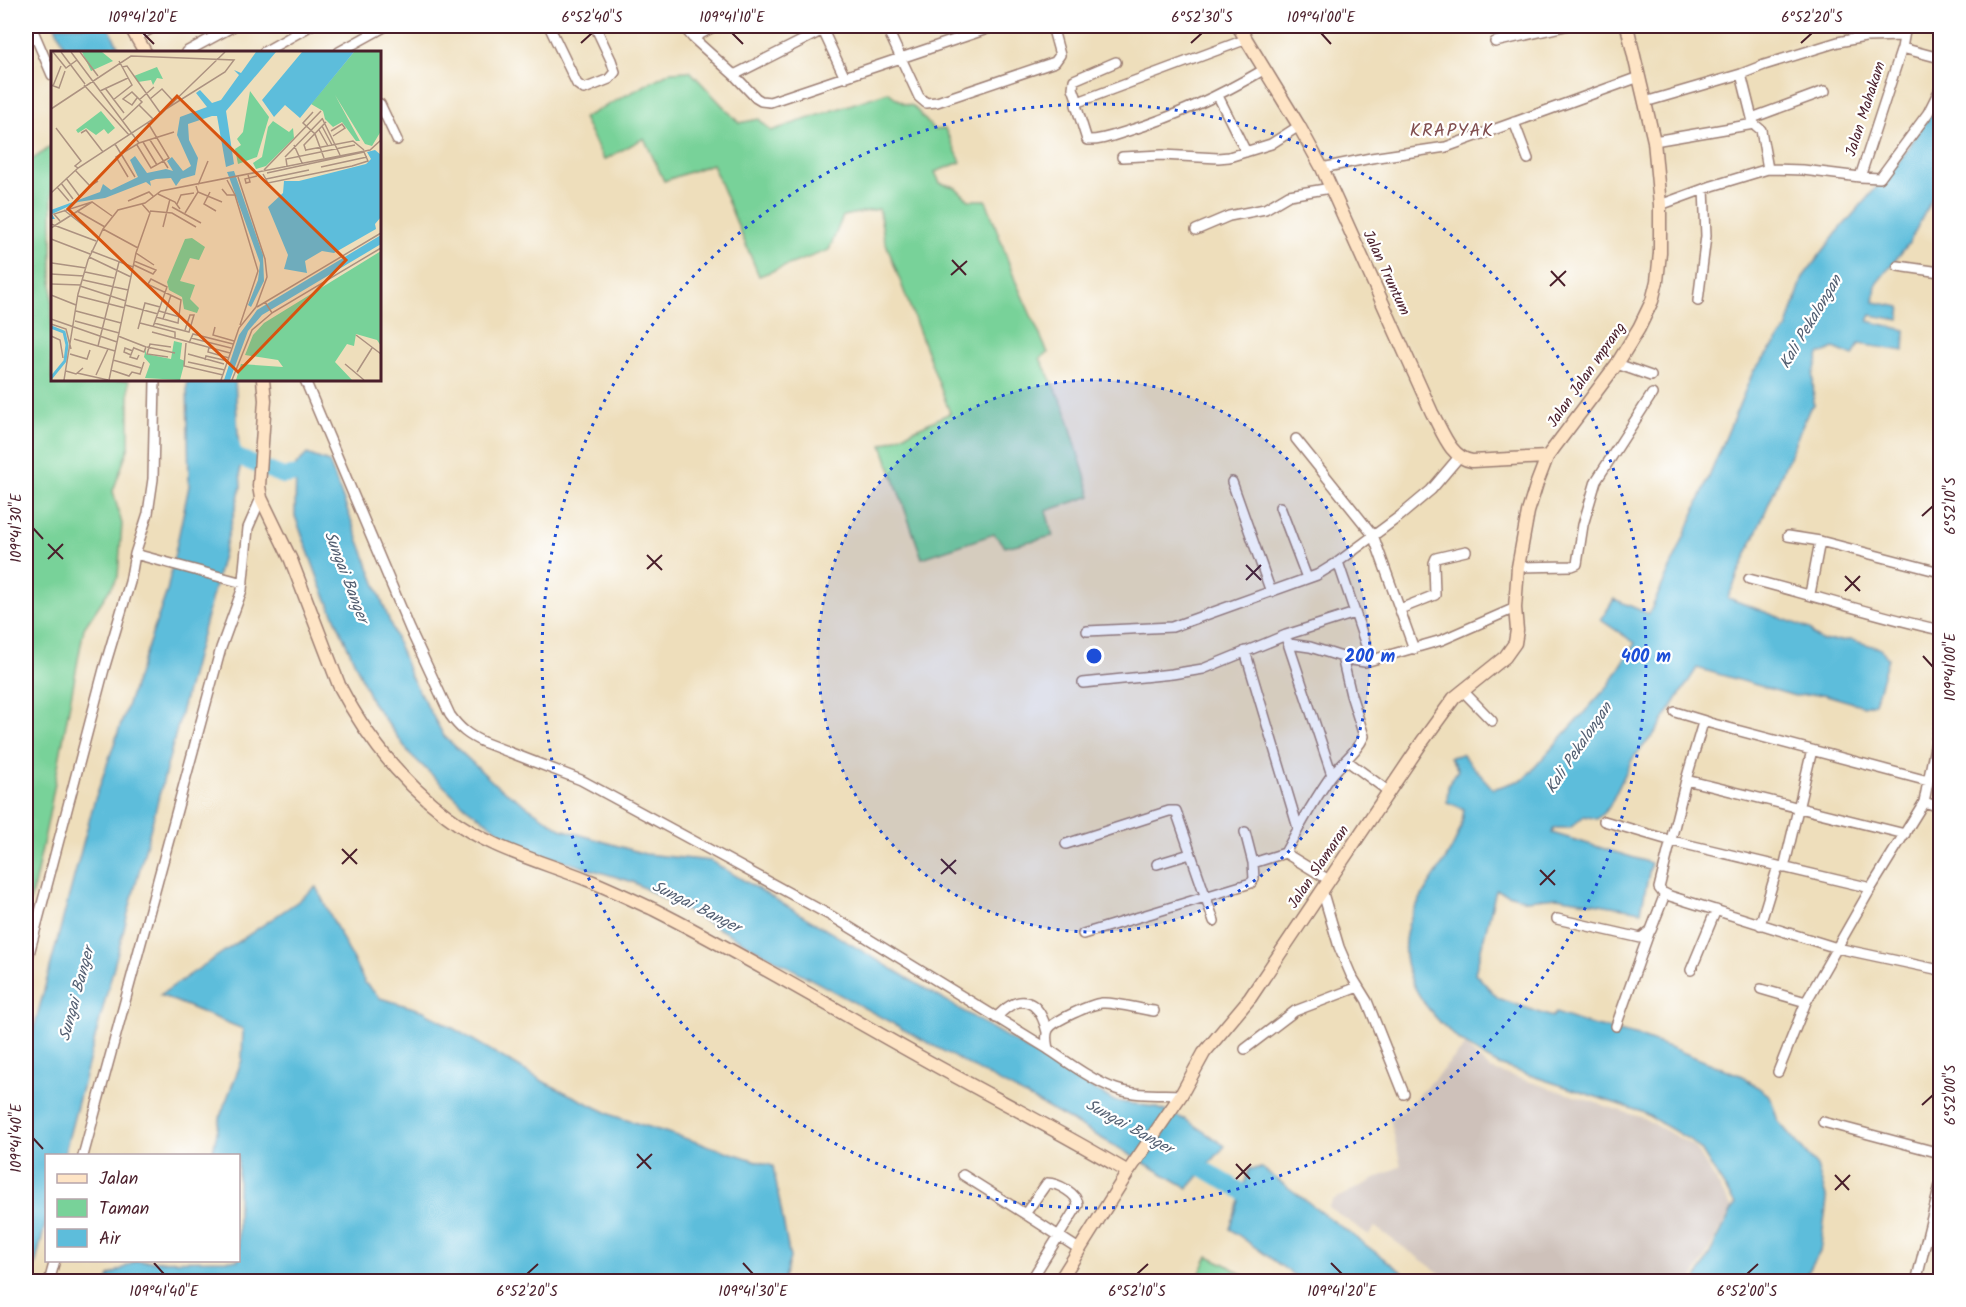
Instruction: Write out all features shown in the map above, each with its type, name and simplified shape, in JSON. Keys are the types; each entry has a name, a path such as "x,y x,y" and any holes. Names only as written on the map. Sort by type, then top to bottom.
{"street":[{"path":"31,26 51,73"},
{"path":"144,51 133,31 156,26"},
{"path":"188,51 234,26"},
{"path":"266,51 310,26"},
{"path":"341,51 386,26"},
{"path":"549,26 577,84 584,89 609,79 615,72 595,26"},
{"path":"683,26 756,98 770,102 996,26"},
{"path":"693,38 715,26"},
{"path":"886,26 919,97 926,103 937,102 1058,60 1060,55 1052,26"},
{"name":"Jalan Truntum","path":"1238,26 1322,168 1432,413 1459,457"},
{"path":"1495,42 1565,26"},
{"name":"Jalan Jalan mprang","path":"1548,457 1617,364 1643,322 1652,301 1659,267 1660,205 1654,141 1627,26"},
{"name":"Jalan Mahakam","path":"1660,205 1768,169 1803,170 1860,177 1902,48 1906,26"},
{"path":"734,75 822,28 845,78"},
{"path":"1645,102 1838,42 1865,37 1904,36"},
{"path":"1078,102 1247,39"},
{"path":"1902,48 1941,58"},
{"path":"1116,63 1074,80 1072,83 1083,131 1089,141 1158,122 1218,96 1265,69"},
{"path":"1741,74 1753,121 1761,130 1768,169"},
{"path":"1322,168 1446,147 1640,76"},
{"path":"1860,177 1880,179 1928,113 1941,88"},
{"path":"1654,141 1753,121 1825,91"},
{"path":"1218,96 1246,152"},
{"path":"381,106 397,140"},
{"path":"1514,122 1528,159"},
{"path":"1122,157 1162,155 1218,158 1271,144 1299,126"},
{"path":"1196,230 1229,216 1264,209 1289,195 1330,188"},
{"path":"1698,301 1706,236 1704,189"},
{"path":"1898,266 1941,272"},
{"path":"1617,364 1651,376"},
{"path":"26,965 104,669 148,513 153,479 155,381"},
{"path":"83,1154 221,648 241,583 248,528 260,492 265,400 263,381"},
{"path":"305,381 410,629 450,715 468,735 581,780 712,850 833,917 1071,1065 1115,1089 1178,1100"},
{"path":"1518,567 1577,564 1583,525 1596,481 1652,394"},
{"path":"1296,439 1373,535 1414,649"},
{"path":"1087,631 1172,627 1307,578 1338,562 1400,516 1431,490 1459,457 1472,461 1548,457"},
{"name":"Jalan Slamaran","path":"1059,1281 1178,1100 1204,1053 1250,998 1388,791 1448,706 1462,690 1510,652 1516,638 1515,608 1518,567 1528,512 1548,457"},
{"path":"1232,482 1271,592"},
{"path":"260,492 291,560 339,685 359,722 400,772 445,815 490,843 518,856 587,880 674,920 1132,1167"},
{"path":"1280,507 1307,578"},
{"path":"1788,536 1820,541 1941,572"},
{"path":"1810,594 1820,541"},
{"path":"1400,609 1436,594 1434,563 1436,558 1467,551"},
{"path":"136,555 241,583"},
{"path":"1338,562 1371,660"},
{"path":"1749,579 1810,594 1888,618 1941,630"},
{"path":"1287,640 1359,662 1442,640 1515,608"},
{"path":"1083,683 1203,669 1245,651 1287,640 1354,613"},
{"path":"1287,640 1332,775"},
{"path":"1245,651 1298,828"},
{"path":"1253,863 1285,853 1332,775 1361,741 1364,734 1342,657"},
{"path":"1462,690 1492,721"},
{"path":"1675,712 1928,781"},
{"path":"1708,722 1702,726 1686,780 1659,886 1661,891 1760,925 1837,948 1941,970"},
{"path":"1778,1072 1806,1002 1871,888 1924,802 1941,722"},
{"path":"1760,925 1781,867 1812,750"},
{"path":"1346,760 1388,791"},
{"path":"1686,780 1905,834"},
{"path":"1924,802 1941,807"},
{"path":"1066,844 1174,810 1180,818 1214,921"},
{"path":"1604,821 1672,841 1871,888"},
{"path":"1083,934 1251,883 1254,879 1253,863 1245,832"},
{"path":"1285,853 1325,885 1339,947 1367,1001 1404,1094"},
{"path":"1157,864 1190,854"},
{"path":"1616,1026 1665,894"},
{"path":"1691,970 1716,910"},
{"path":"1557,919 1639,938 1649,933"},
{"path":"1245,1049 1295,1011 1313,1002 1358,987"},
{"path":"1761,988 1806,1002"},
{"path":"996,1018 1005,1008 1014,1003 1032,1003 1043,1016 1048,1049"},
{"path":"1047,1032 1059,1020 1103,1003 1154,1011"},
{"path":"1823,1122 1941,1152"},
{"path":"963,1175 1079,1249"},
{"path":"1025,1214 1047,1183 1054,1183 1078,1200 1078,1205 1030,1281"},
{"path":"1916,1281 1941,1185"},
{"path":"49,1281 54,1262"}],"shaded area":[{"path":"1465,1046 1490,1069 1643,1118 1695,1147 1732,1208 1692,1281 1451,1281 1375,1227 1369,1235 1328,1207 1333,1200 1401,1166 1390,1118 1405,1110"}],"green space":[{"path":"690,71 739,123 759,119 771,131 888,92 904,104 913,106 934,130 945,129 961,162 935,172 940,183 955,187 969,200 986,200 1015,280 1048,353 1040,358 1065,409 1091,496 1046,511 1053,536 1005,547 994,534 922,558 882,445 950,413 884,238 879,209 843,216 829,250 759,276 712,164 664,181 644,138 604,160 583,118 670,72"},
{"path":"51,147 51,381 129,381 129,446 113,491 122,524 118,577 84,628 48,820 26,913 26,164"},
{"path":"1208,1256 1227,1265 1252,1281 1196,1281"}],"water":[{"path":"55,26 108,26 120,51 67,51"},
{"name":"Kali Pekalongan","path":"1940,99 1940,183 1909,243 1876,284 1874,302 1901,307 1899,320 1871,315 1868,321 1905,330 1904,351 1859,344 1853,356 1834,348 1819,355 1813,376 1814,405 1810,408 1728,598 1810,629 1813,635 1823,641 1852,640 1879,648 1888,658 1875,703 1864,706 1823,694 1795,696 1697,668 1655,733 1633,758 1609,807 1597,819 1584,816 1570,828 1554,828 1552,833 1651,863 1641,911 1557,897 1526,900 1496,890 1475,973 1498,998 1552,1017 1556,1013 1587,1024 1639,1036 1742,1076 1770,1096 1778,1121 1817,1166 1827,1200 1820,1252 1803,1281 1696,1281 1735,1204 1701,1150 1690,1140 1642,1112 1499,1065 1459,1040 1425,1004 1413,984 1406,962 1405,939 1412,915 1455,843 1462,824 1464,809 1447,802 1448,785 1458,770 1450,757 1462,754 1493,789 1524,779 1609,685 1635,643 1601,620 1614,599 1649,614 1753,372 1786,330 1803,277 1836,234 1901,159"},
{"path":"187,381 235,381 241,487 64,1154 45,1154 45,1226 31,1281 26,1282 26,1058 94,802 167,591 189,486"},
{"path":"307,454 329,462 410,675 444,736 496,785 561,829 645,854 711,861 1114,1101 1155,1107 1186,1120 1225,1146 1188,1188 1068,1119 633,882 524,849 466,807 410,754 372,702 321,586 295,516 296,465"},
{"path":"316,887 365,983 380,998 424,1011 546,1083 614,1116 773,1166 790,1258 783,1281 107,1281 109,1276 134,1262 240,1262 240,1154 212,1154 221,1114 242,1060 243,1029 160,995"},
{"path":"1262,1168 1414,1281 1302,1281 1230,1229 1249,1169"}],"waterway":[{"name":"Sungai Banger","path":"229,439 235,456 283,476 300,474 310,491"},
{"name":"Sungai Banger","path":"1185,1158 1257,1203"}],"district":[{"name":"KRAPYAK","path":"1452,131"}]}
